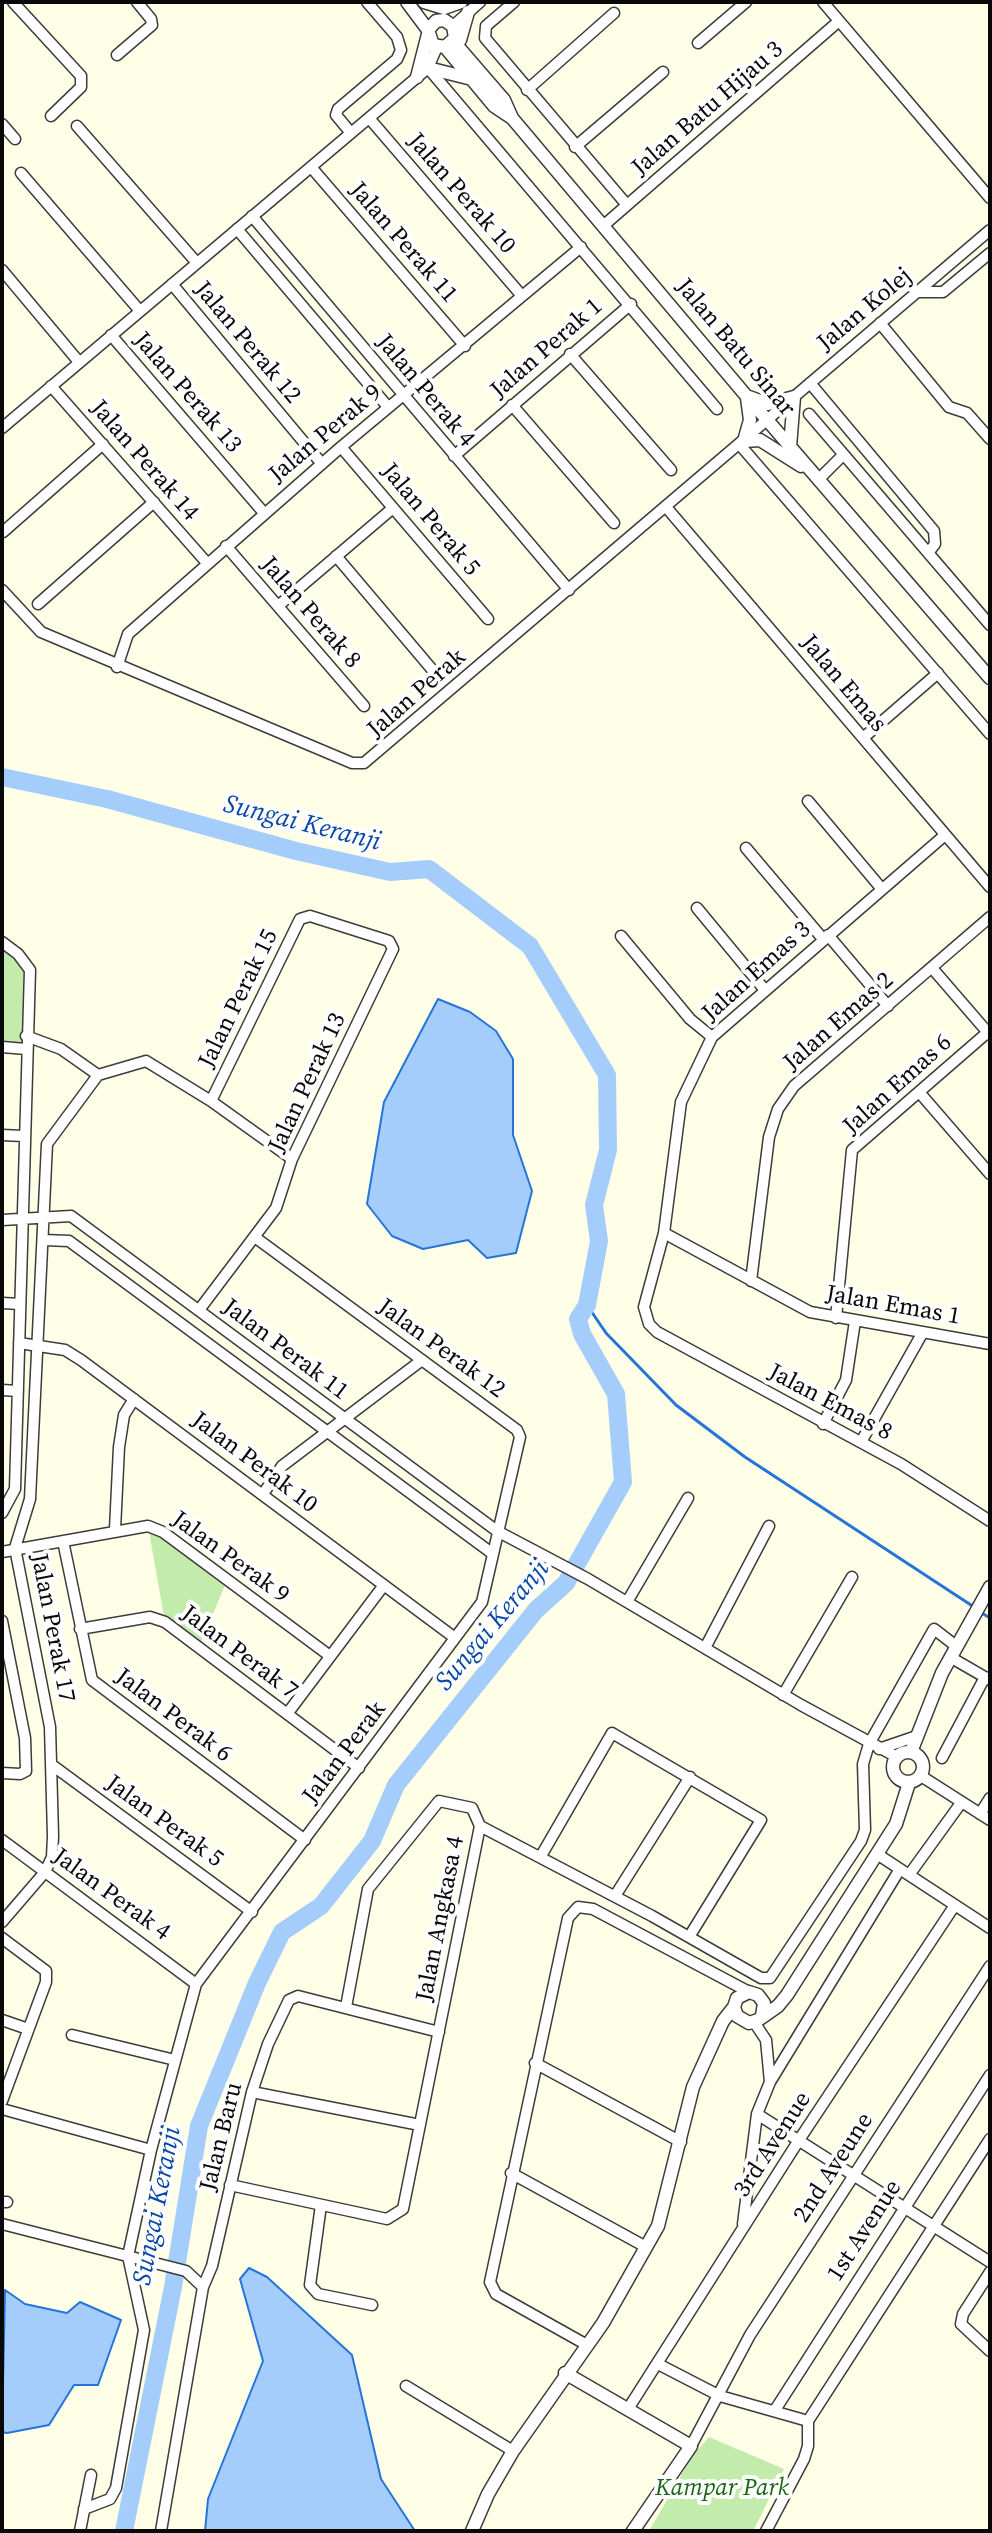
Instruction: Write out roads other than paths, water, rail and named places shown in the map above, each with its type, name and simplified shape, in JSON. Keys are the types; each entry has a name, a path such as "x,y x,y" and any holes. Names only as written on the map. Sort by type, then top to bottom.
{"street":[{"path":"13,2 81,76 81,87 51,116"},
{"path":"117,55 152,25 151,19 137,2"},
{"path":"351,133 336,115 338,109 397,59 401,50 397,37 367,2"},
{"path":"407,2 428,32 449,46 494,106 512,118"},
{"path":"424,2 445,22 449,46"},
{"path":"424,2 444,8 480,2"},
{"path":"514,2 483,31 485,38 627,205"},
{"path":"698,43 746,2"},
{"path":"823,2 990,198"},
{"path":"417,77 428,32 464,5"},
{"path":"2,428 428,68 460,35 464,5"},
{"path":"527,90 614,13"},
{"name":"Jalan Batu Hijau 3","path":"603,226 839,21"},
{"name":"Jalan Batu Sinar","path":"449,46 504,100 512,118 990,678"},
{"path":"428,68 471,79"},
{"path":"428,68 717,409"},
{"path":"575,147 663,72"},
{"name":"Jalan Perak 10","path":"369,118 522,296"},
{"path":"2,124 15,139"},
{"path":"77,126 197,263"},
{"name":"Jalan Perak 11","path":"311,167 465,346"},
{"path":"21,173 140,311"},
{"name":"Jalan Perak 4","path":"252,216 569,590"},
{"name":"Jalan Perak 4","path":"237,229 388,407"},
{"name":"Jalan Kolej","path":"767,420 990,230"},
{"name":"Jalan Perak 9","path":"117,667 128,634 341,447 581,247"},
{"path":"918,292 943,292 990,253"},
{"path":"2,270 79,362"},
{"name":"Jalan Perak 12","path":"172,284 322,464"},
{"name":"Jalan Perak 1","path":"454,456 631,304"},
{"path":"880,323 949,407 967,413 990,439"},
{"name":"Jalan Perak 13","path":"111,335 264,513"},
{"path":"570,354 671,470"},
{"name":"Jalan Batu Sinar","path":"810,383 934,531 935,544 928,553"},
{"name":"Jalan Perak 14","path":"51,386 207,563"},
{"path":"746,395 768,404 794,397 790,447"},
{"path":"742,443 750,420 746,395"},
{"path":"512,405 614,523"},
{"path":"809,414 990,625"},
{"name":"Jalan Perak","path":"2,590 15,608 41,632 117,667 352,763 364,763 767,420"},
{"path":"742,443 760,440 815,476 843,455"},
{"path":"742,443 990,734"},
{"path":"3,532 103,444"},
{"name":"Jalan Perak 5","path":"341,447 488,619"},
{"path":"38,604 154,502"},
{"name":"Jalan Emas","path":"666,507 990,887"},
{"path":"278,606 393,508"},
{"name":"Jalan Perak 8","path":"226,546 364,706"},
{"path":"336,556 435,673"},
{"path":"863,738 938,673"},
{"path":"808,801 881,888"},
{"name":"Jalan Emas 3","path":"649,1324 644,1307 664,1233 681,1102 712,1037 945,835"},
{"path":"746,848 888,1006"},
{"path":"697,908 764,989"},
{"name":"Jalan Perak 13","path":"199,1310 276,1208 292,1159 393,949 389,941 304,917"},
{"name":"Jalan Perak 15","path":"211,1101 304,917"},
{"name":"Jalan Emas 2","path":"751,1281 773,1119 794,1086 990,917"},
{"path":"621,936 690,1019 712,1037"},
{"path":"2,942 18,954 30,970 16,1474 15,1489 2,1513"},
{"path":"932,968 989,1034"},
{"name":"Jalan Emas 6","path":"836,1318 852,1150 989,1034"},
{"path":"26,1036 61,1049 98,1075"},
{"path":"2,1047 26,1049"},
{"path":"45,1216 47,1144 98,1075 146,1061 211,1101 292,1159"},
{"path":"919,1092 990,1174"},
{"path":"2,1135 23,1136"},
{"name":"Jalan Perak 17","path":"45,1216 30,1499 15,1548 50,1727 53,1847 45,1872"},
{"name":"Jalan Perak 11","path":"2,1220 71,1216 497,1531 588,1579 783,1695 897,1757"},
{"name":"Jalan Emas 1","path":"664,1233 810,1312 990,1344"},
{"name":"Jalan Perak 12","path":"256,1238 520,1432 497,1531"},
{"name":"Jalan Perak 11","path":"44,1240 69,1241 493,1554"},
{"path":"2,1303 20,1304"},
{"path":"823,1424 846,1380 855,1321"},
{"name":"Jalan Emas 8","path":"649,1324 823,1424 861,1442 990,1521"},
{"path":"861,1442 923,1332"},
{"name":"Jalan Perak 10","path":"19,1343 65,1350 455,1638"},
{"path":"263,1494 282,1466 422,1360"},
{"path":"2,1390 18,1391"},
{"path":"115,1529 119,1447 124,1415 134,1399"},
{"path":"2,1473 16,1474"},
{"path":"627,1602 688,1498"},
{"name":"Jalan Perak 9","path":"2,1552 115,1529 148,1526 163,1532 330,1656"},
{"path":"705,1648 769,1526"},
{"name":"Jalan Perak","path":"196,1984 482,1602 497,1531"},
{"name":"Jalan Perak 6","path":"63,1541 92,1680 305,1840"},
{"path":"783,1695 852,1577"},
{"path":"287,1714 384,1585"},
{"path":"909,1783 900,1780 894,1772 897,1757 911,1752 953,1652 990,1587"},
{"name":"Jalan Perak 7","path":"80,1629 150,1617 165,1622 359,1768"},
{"path":"2,1621 25,1738 26,1771 20,1774 2,1773"},
{"path":"480,1826 615,1896 761,1978 770,1978 865,1830 863,1764 934,1629 953,1652 987,1679 942,1758"},
{"path":"541,1856 612,1733 761,1820 689,1937"},
{"path":"874,1746 917,1736"},
{"path":"911,1752 922,1762 921,1776"},
{"name":"Jalan Perak 5","path":"52,1765 252,1912"},
{"path":"715,2039 740,2020 758,2019 778,2006 896,1824 909,1783 921,1776"},
{"path":"921,1776 985,1817 990,1798"},
{"path":"615,1896 690,1777"},
{"name":"Jalan Angkasa 4","path":"321,2205 387,2219 398,2215 403,2209 480,1826 472,1808 445,1800 435,1805 368,1889 346,2007"},
{"path":"743,2228 757,2114 770,2082 905,1872 961,1803"},
{"name":"Jalan Perak 4","path":"2,1840 196,1984"},
{"path":"877,1854 990,1928"},
{"path":"2,1922 45,1872"},
{"path":"820,1903 838,1915"},
{"name":"3rd Avenue","path":"628,2409 799,2140 955,1905"},
{"path":"587,2345 492,2289 490,2274 562,1933 578,1907 593,1909 754,1994 764,2003 758,2019 766,2040 770,2082"},
{"path":"2,1938 46,1971 46,1982 2,2101"},
{"name":"2nd Aveune","path":"691,2446 750,2335 853,2174 985,1983 990,1966"},
{"path":"715,1976 740,2020"},
{"path":"84,2509 110,2499 116,2488 143,2339 128,2256 151,2150 196,1984"},
{"path":"472,2531 488,2494 513,2451 587,2345 658,2226 693,2087 734,2005 740,1995 782,1992 793,1986"},
{"name":"Jalan Baru","path":"161,2531 203,2287 212,2266 252,2092 268,2044 289,2000 298,1996 346,2007"},
{"path":"346,2007 439,2032"},
{"path":"2,2020 28,2029"},
{"path":"72,2035 175,2060"},
{"path":"535,2063 681,2142"},
{"name":"1st Avenue","path":"775,2410 990,2075"},
{"path":"252,2092 420,2125"},
{"path":"2,2109 151,2150"},
{"path":"757,2114 990,2262"},
{"path":"766,2531 804,2459 808,2421 990,2139"},
{"path":"511,2173 646,2247"},
{"path":"230,2185 321,2205 310,2285 318,2294 372,2305"},
{"path":"2,2224 186,2271 203,2287"},
{"path":"990,2272 963,2314 961,2324 990,2351"},
{"path":"658,2364 720,2396 808,2421"},
{"path":"565,2373 691,2446 633,2531"},
{"path":"406,2386 513,2451"},
{"path":"80,2531 91,2475"}],"water":[{"path":"438,999 470,1012 496,1031 513,1059 513,1135 532,1191 516,1253 487,1258 468,1240 423,1249 392,1236 367,1204 384,1102"},
{"path":"249,2268 267,2277 352,2355 381,2479 415,2531 205,2531 208,2499 263,2361 240,2279"},
{"path":"5,2290 25,2304 67,2313 80,2302 121,2320 98,2385 74,2385 49,2425 7,2433 2,2432"}],"waterway":[{"name":"Sungai Keranji","path":"2,777 107,799 296,851 390,872 429,869 530,946 607,1075 608,1150 594,1205 599,1241 587,1305 578,1319 582,1334 616,1394 623,1482 566,1583 536,1610 396,1785 372,1841 321,1906 282,1932 257,1983 199,2126 173,2287 124,2531"},
{"path":"587,1305 606,1333 676,1405 745,1457 974,1607"},
{"path":"980,1612 990,1618"}],"park label":[{"name":"Kampar Park","path":"722,2489"}]}
